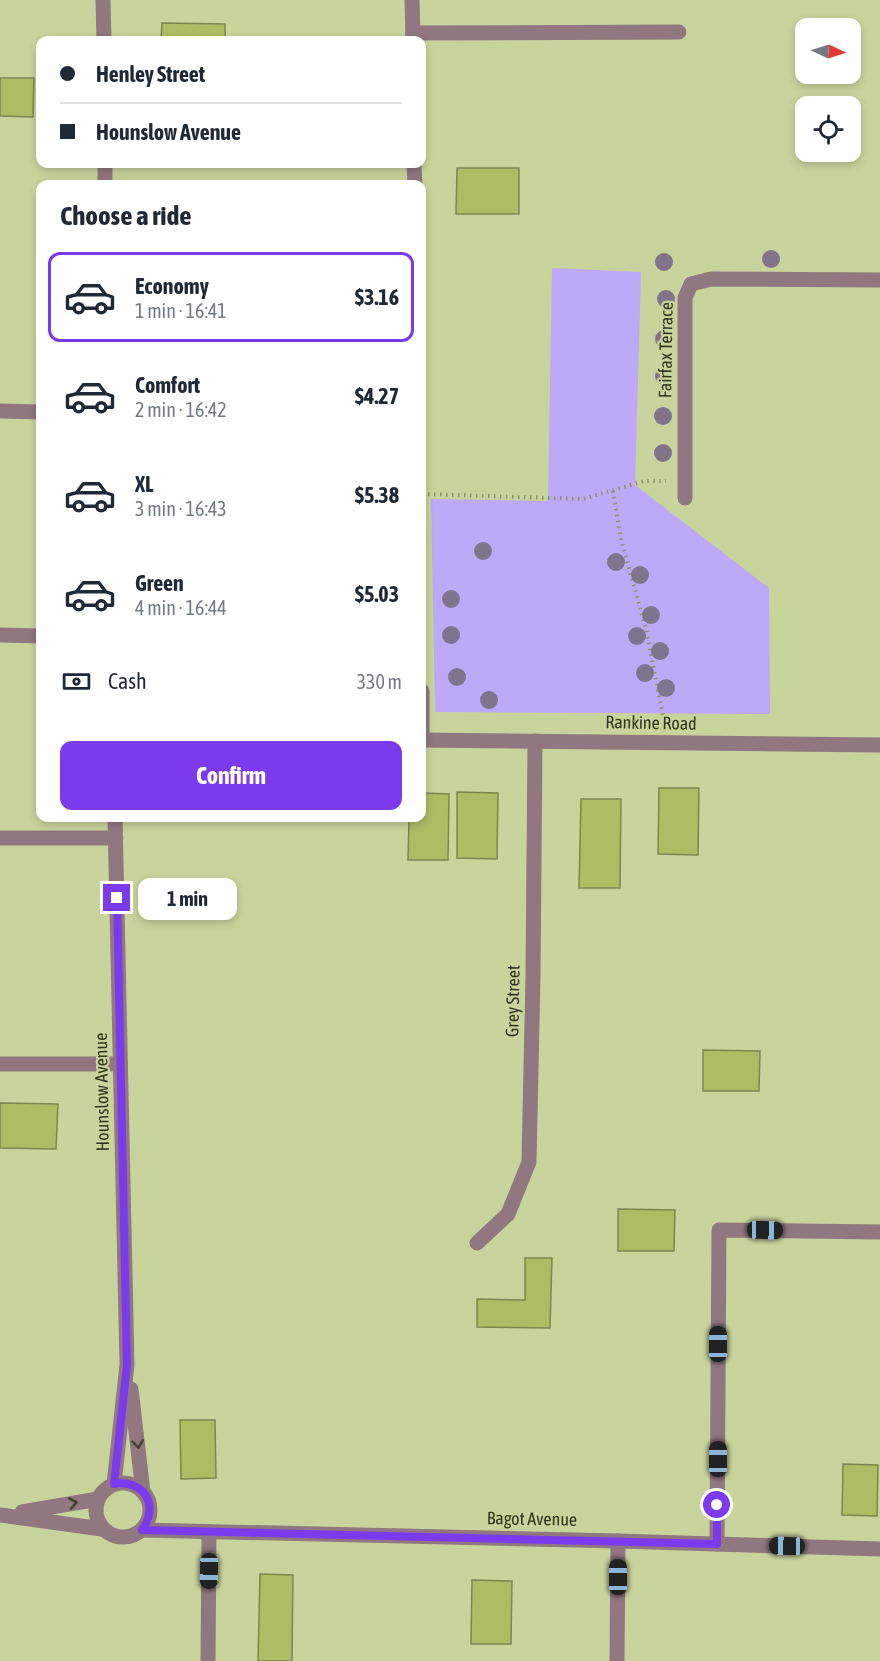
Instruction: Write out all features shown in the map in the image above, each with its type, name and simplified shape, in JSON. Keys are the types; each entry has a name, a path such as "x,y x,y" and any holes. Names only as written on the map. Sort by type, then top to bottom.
{"street":[{"path":"103,0 104,36"},
{"path":"412,0 413,36"},
{"path":"426,37 679,32"},
{"name":"Fairfax Terrace","path":"685,498 685,298 691,284 711,279 880,280"},
{"path":"0,411 36,412"},
{"path":"0,635 36,636"},
{"name":"Rankine Road","path":"426,740 880,746"},
{"name":"Grey Street","path":"477,1243 508,1214 529,1162 535,741"},
{"name":"Hounslow Avenue","path":"115,822 127,1365 143,1492"},
{"path":"0,838 116,838"},
{"path":"0,1064 120,1064"},
{"path":"717,1544 719,1230 880,1232"},
{"name":"Hounslow Avenue","path":"114,1484 127,1365"},
{"path":"123,1482 132,1484 143,1492 150,1504 150,1514 142,1530 126,1538 109,1534 97,1521 96,1503 106,1488 114,1484 123,1482"},
{"path":"4,1515 98,1499"},
{"name":"Bagot Avenue","path":"150,1514 184,1531"},
{"path":"4,1515 102,1528"},
{"name":"Bagot Avenue","path":"142,1530 880,1549"},
{"path":"208,1661 209,1532"},
{"path":"617,1661 618,1541"}],"path":[{"path":"426,494 583,499 644,481 670,481"},
{"path":"613,490 621,538 646,629 663,716"}],"shaded area":[{"path":"552,268 641,272 635,485 769,588 770,714 435,712 431,499 548,501"}],"building":[{"path":"162,23 225,24 225,36 161,36"},
{"path":"0,78 34,78 33,117 0,116"},
{"path":"457,168 519,168 519,214 456,214"},
{"path":"659,788 699,788 698,855 658,854"},
{"path":"457,792 498,793 497,859 457,858"},
{"path":"426,793 449,794 448,860 408,860 409,822 426,822"},
{"path":"581,799 621,799 620,888 579,888"},
{"path":"703,1050 760,1051 759,1091 703,1091"},
{"path":"0,1103 58,1104 56,1149 0,1148"},
{"path":"618,1209 675,1210 674,1251 618,1251"},
{"path":"525,1258 552,1258 550,1328 477,1327 477,1299 525,1300"},
{"path":"180,1420 215,1420 216,1478 181,1479"},
{"path":"843,1464 878,1465 877,1516 842,1515"},
{"path":"260,1574 293,1575 292,1661 258,1661"},
{"path":"472,1580 512,1581 511,1644 471,1644"}],"route":[{"path":"117,898 127,1365 114,1484 123,1482 132,1484 146,1496 150,1504 150,1514 142,1530 717,1544 717,1505"}]}
